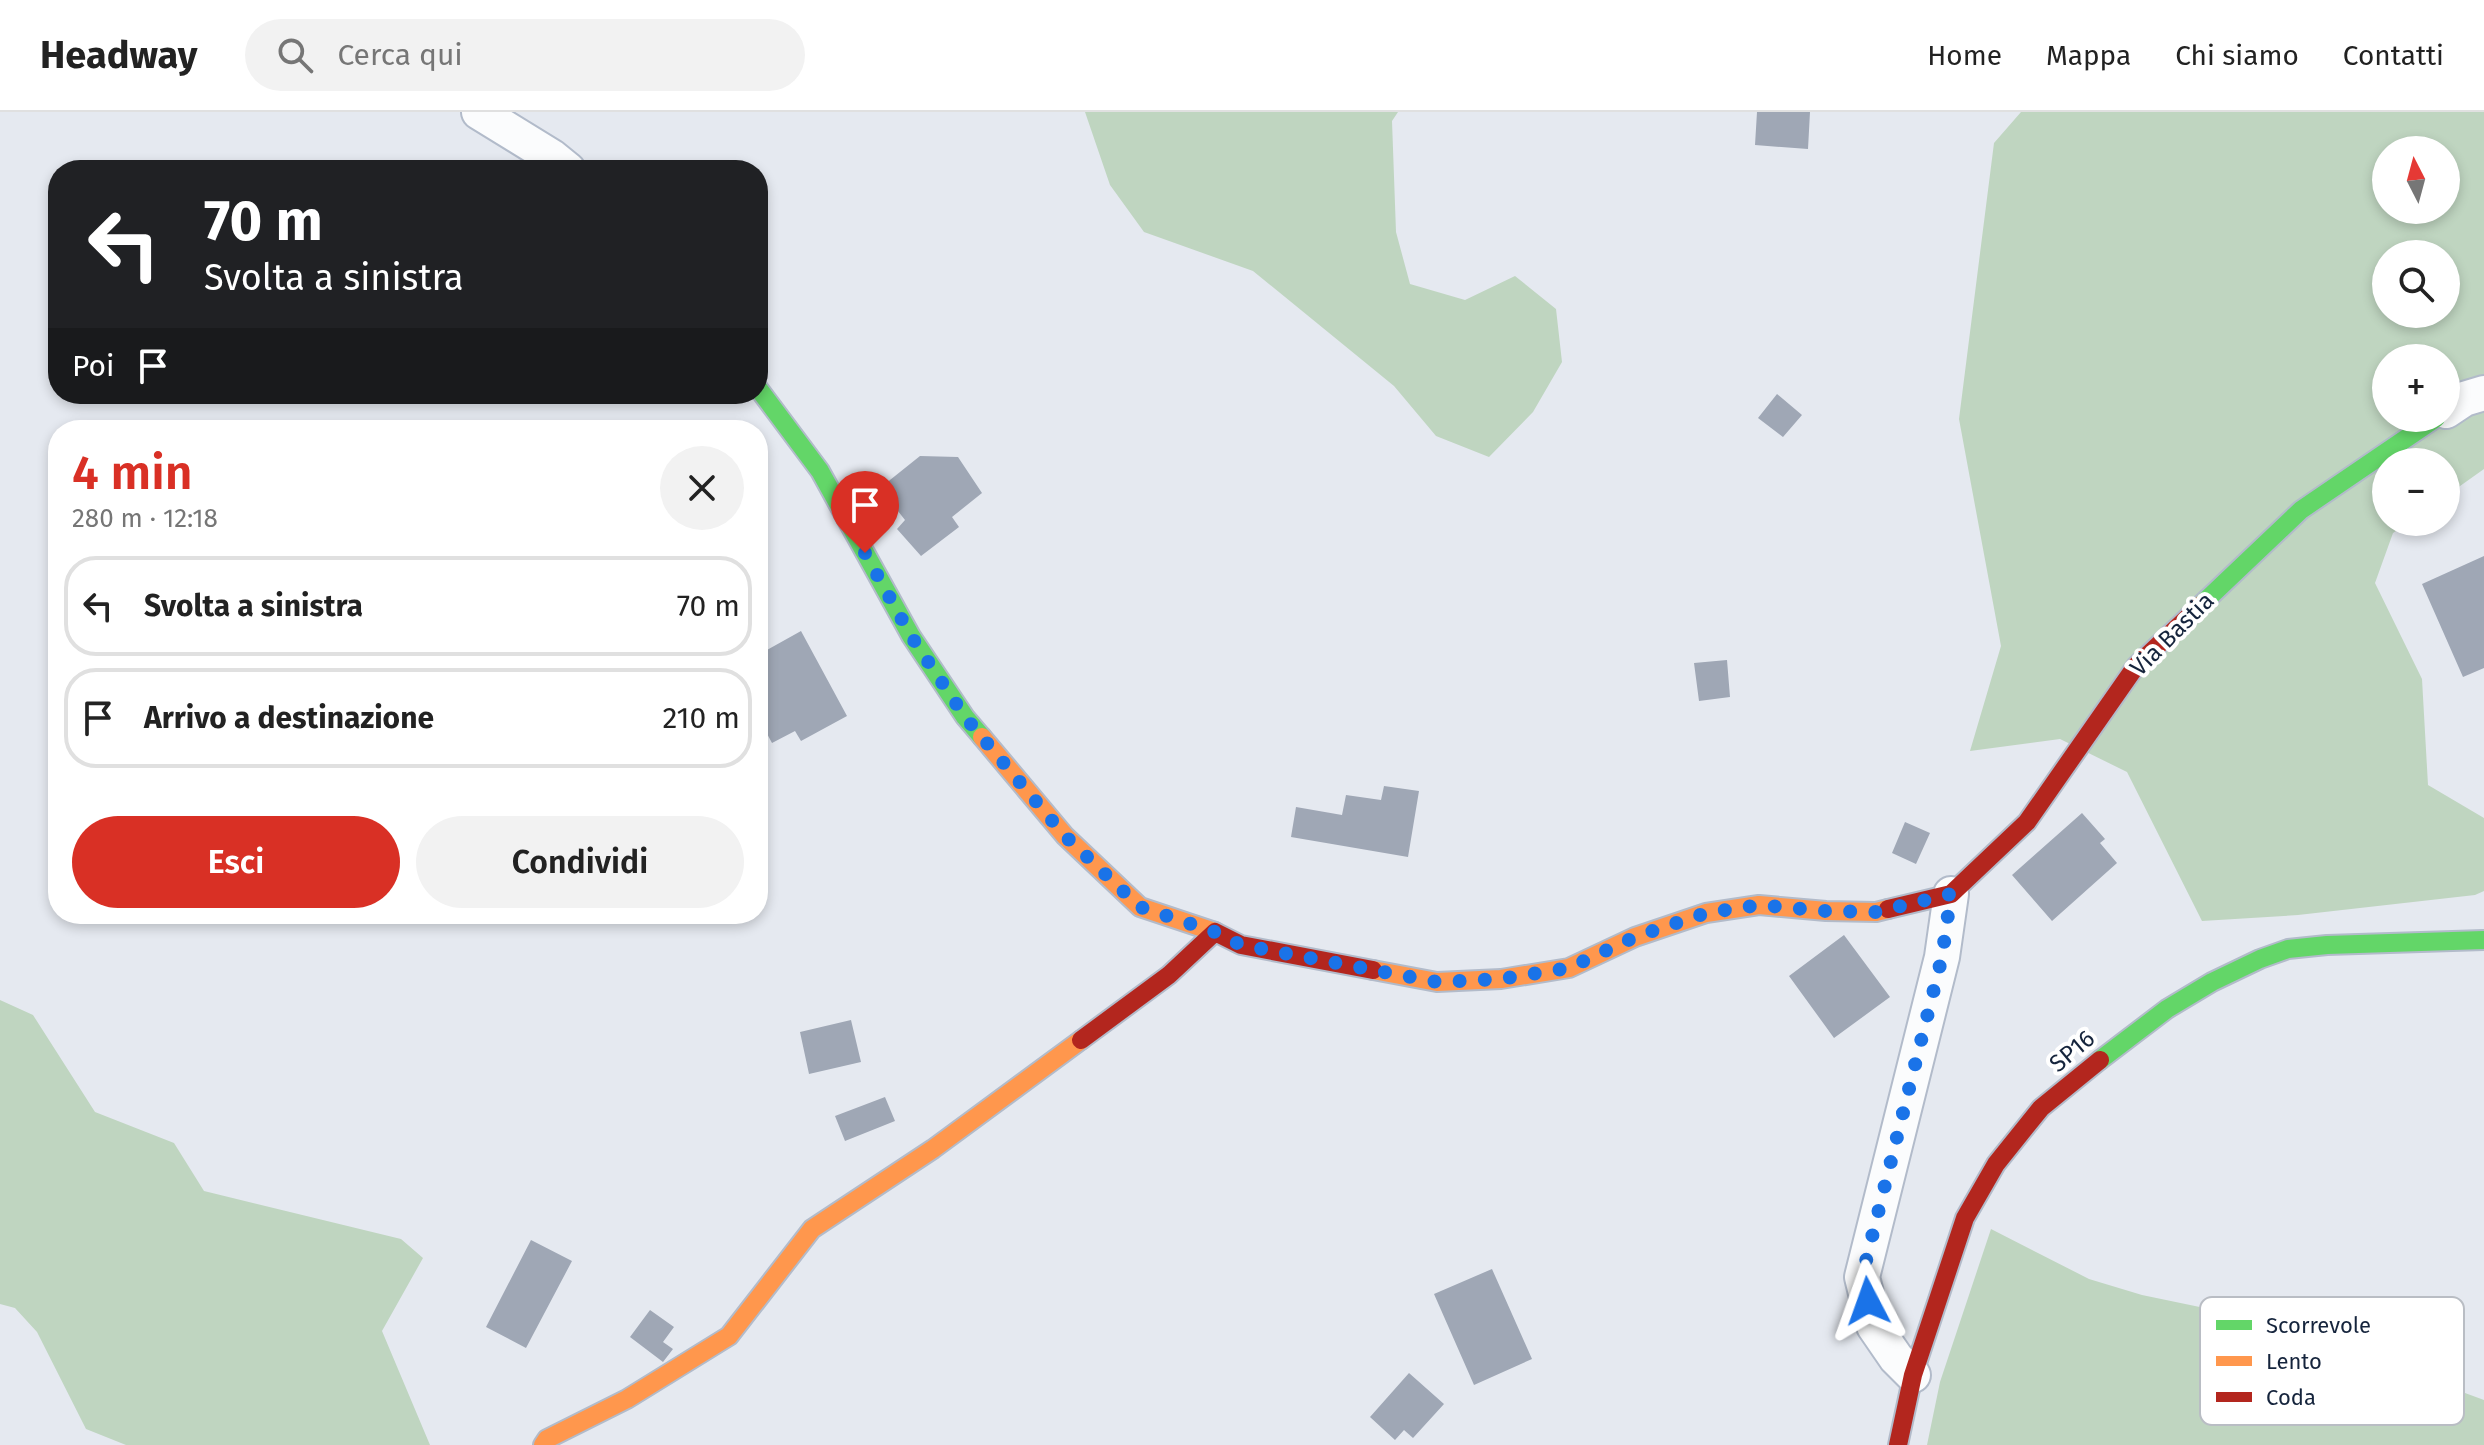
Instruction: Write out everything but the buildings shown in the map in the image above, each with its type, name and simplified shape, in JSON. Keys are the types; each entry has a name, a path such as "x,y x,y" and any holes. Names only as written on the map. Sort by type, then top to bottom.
{"street":[{"path":"479,112 556,160"},
{"path":"2460,402 2484,393"},
{"path":"768,401 820,471 911,636 965,717 1065,836 1140,907 1215,932 1241,945 1437,982 1501,979 1569,968 1635,937 1706,913 1759,905 1876,912 1951,894 1942,957 1862,1277 1874,1326 1896,1358 1913,1375"},
{"name":"Via Bastia","path":"1951,894 2027,822 2136,666 2301,510 2415,432"},
{"path":"543,1445 547,1439 627,1399 729,1336 812,1229 933,1149 1169,975 1215,932"},
{"name":"SP16","path":"1898,1445 1913,1375 1965,1218 1996,1164 2041,1108 2167,1009 2212,982 2260,959 2288,949 2327,945 2484,940"}],"green space":[{"path":"1085,112 1398,112 1392,121 1396,232 1410,284 1465,300 1515,276 1556,309 1562,362 1533,412 1489,457 1436,436 1394,386 1253,271 1144,232 1110,185"},
{"path":"2021,112 2484,112 2484,469 2460,486 2460,448 2372,448 2372,536 2392,536 2375,583 2422,679 2428,785 2484,818 2484,891 2475,895 2298,915 2202,921 2127,772 2060,739 1970,751 2001,646 1959,419 1994,143"},
{"path":"0,1000 33,1015 95,1112 174,1143 204,1191 401,1239 423,1258 382,1331 430,1445 126,1445 86,1429 37,1332 15,1308 0,1304"},
{"path":"1991,1229 2089,1279 2142,1295 2200,1307 2200,1425 2464,1425 2464,1393 2484,1400 2484,1445 1927,1445 1940,1382"}],"traffic: fast":[{"path":"768,401 820,471 911,636 965,717 982,737"},
{"path":"2201,605 2301,510 2415,432"},
{"path":"2100,1060 2167,1009 2212,982 2288,949 2484,940"}],"traffic: slow":[{"path":"982,737 1065,836 1140,907 1215,932"},
{"path":"1373,970 1437,982 1501,979 1569,968 1635,937 1706,913 1759,905 1826,911 1876,912 1888,909"},
{"path":"543,1445 547,1439 627,1399 729,1336 812,1229 933,1149 1081,1040"}],"traffic: jam":[{"path":"1888,909 1951,894 2027,822 2136,666 2201,605"},
{"path":"1081,1040 1169,975 1215,932 1241,945 1373,970"},
{"path":"1898,1445 1913,1375 1965,1218 1996,1164 2041,1108 2100,1060"}],"route":[{"path":"865,553 911,636 965,717 1065,836 1140,907 1215,932 1241,945 1437,982 1501,979 1569,968 1635,937 1706,913 1759,905 1876,912 1951,894 1942,957 1862,1277 1868,1301"}]}
